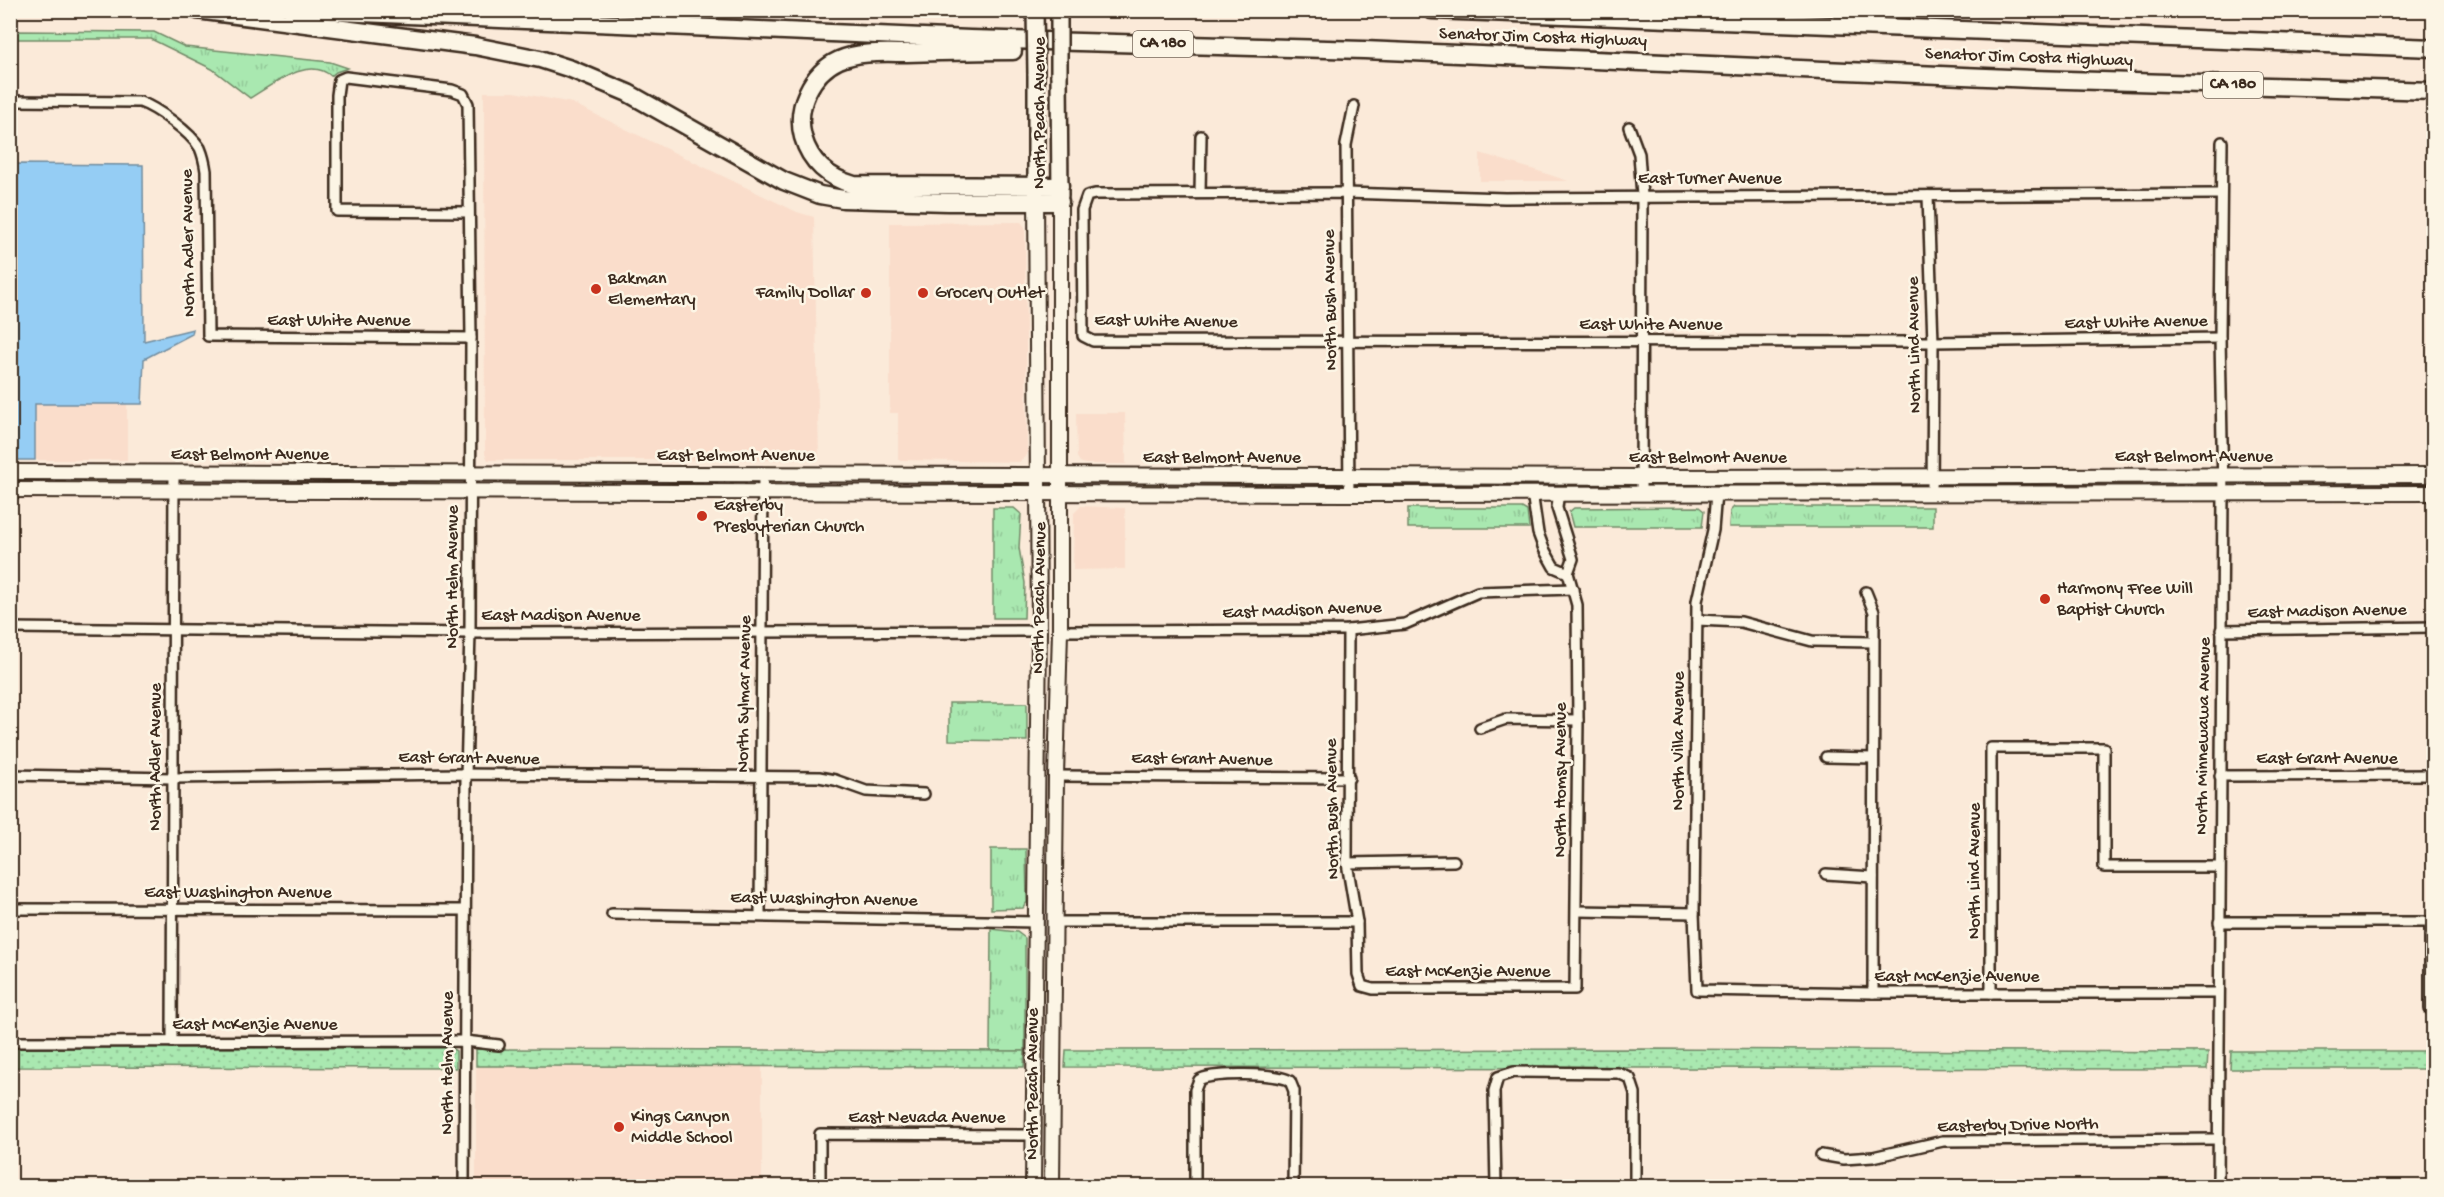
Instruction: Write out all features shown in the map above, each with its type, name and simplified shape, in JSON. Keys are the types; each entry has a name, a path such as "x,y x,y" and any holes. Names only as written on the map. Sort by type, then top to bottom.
{"highway":[{"path":"198,10 475,46 540,59 628,93 784,181 820,195 843,199 1060,194"},
{"name":"Senator Jim Costa Highway","path":"292,10 2033,79 2433,91"},
{"name":"Senator Jim Costa Highway","path":"1432,10 2433,48"},
{"path":"1675,10 1777,23"},
{"path":"1036,194 865,187 841,181 817,164 805,143 801,113 808,89 821,72 830,66 840,60 865,54 986,51 1364,51"}],"main road":[{"name":"North Peach Avenue","path":"1033,1186 1039,676 1035,10"},
{"name":"North Peach Avenue","path":"1052,1186 1061,493 1059,10"},
{"name":"East Belmont Avenue","path":"10,472 1640,477 2433,475"},
{"name":"East Belmont Avenue","path":"10,490 1349,494 2433,493"},
{"path":"1039,676 1046,697 1048,766 1056,776"},
{"path":"1036,922 1044,932 1046,978 1053,997"},
{"path":"1034,1135 1042,1146 1043,1186"}],"street":[{"name":"North Helm Avenue","path":"464,1186 466,775 470,633 471,338 468,104 463,94 452,90 346,77 339,80 337,211 469,212"},
{"name":"North Adler Avenue","path":"10,101 130,101 148,105 175,124 200,149 206,171 208,336"},
{"name":"North Bush Avenue","path":"1349,494 1346,145 1354,106"},
{"path":"1629,127 1639,154 1642,196 1641,494"},
{"path":"1200,193 1201,136"},
{"name":"North Minnewawa Avenue","path":"2218,1186 2223,493 2220,339 2222,142"},
{"name":"East Turner Avenue","path":"1083,336 1082,210 1088,196 1095,194 1346,194 1505,198 2220,194"},
{"name":"North Lind Avenue","path":"1928,196 1933,342 1932,493"},
{"name":"East White Avenue","path":"208,336 471,338"},
{"name":"East White Avenue","path":"1083,336 1093,341 1933,342 2220,339"},
{"name":"North Adler Avenue","path":"172,1042 174,472"},
{"name":"North Sylmar Avenue","path":"760,915 763,474"},
{"name":"North Homsy Avenue","path":"1563,493 1558,499 1557,508 1573,560 1568,573 1577,605 1575,989"},
{"name":"North Villa Avenue","path":"1697,990 1694,913 1697,620 1700,580 1716,516 1716,493"},
{"name":"North Homsy Avenue","path":"1527,494 1533,499 1538,533 1544,549 1554,567 1568,573"},
{"name":"East Madison Avenue","path":"1060,630 1348,630 1405,624 1478,592 1574,589"},
{"path":"1866,592 1874,612 1873,993"},
{"path":"1697,620 1741,622 1812,641 1873,642"},
{"name":"East Madison Avenue","path":"2221,630 2433,627"},
{"name":"East Madison Avenue","path":"10,628 470,633 1039,632"},
{"name":"North Bush Avenue","path":"1348,630 1347,863 1357,922 1358,974 1362,986"},
{"path":"1480,728 1506,719 1578,720"},
{"name":"North Lind Avenue","path":"1991,993 1991,748 2104,748 2104,867 2219,867"},
{"path":"1826,757 1873,758"},
{"name":"East Grant Avenue","path":"10,775 173,778 466,775 819,777 866,791 924,795"},
{"name":"East Grant Avenue","path":"2220,776 2433,775"},
{"name":"East Grant Avenue","path":"1056,776 1348,778"},
{"path":"1347,863 1454,861"},
{"path":"1826,874 1873,877"},
{"name":"East Washington Avenue","path":"10,909 465,910"},
{"path":"1577,911 1694,913"},
{"name":"East Washington Avenue","path":"612,914 1036,922"},
{"path":"1055,922 1357,922"},
{"path":"2219,922 2432,922 2430,1009"},
{"name":"East McKenzie Avenue","path":"1362,986 1373,989 1575,989"},
{"name":"East McKenzie Avenue","path":"1697,990 1873,993 2218,993"},
{"name":"East McKenzie Avenue","path":"10,1042 465,1041 499,1046"},
{"path":"1496,1186 1494,1091 1498,1077 1514,1072 1618,1073 1630,1078 1635,1093 1635,1186"},
{"path":"1195,1186 1194,1090 1199,1080 1210,1076 1279,1076 1290,1081 1294,1091 1293,1186"},
{"name":"East Nevada Avenue","path":"820,1186 820,1134 1034,1135"},
{"name":"Easterby Drive North","path":"1821,1155 1844,1159 1873,1157 1943,1141 2218,1139"}],"shaded area":[{"name":"Bakman Elementary","path":"484,92 514,92 572,103 797,212 814,217 819,460 488,460 485,454"},
{"path":"1480,153 1535,170 1568,181 1480,181"},
{"path":"1021,222 1025,227 1027,455 1019,462 898,460 898,413 890,413 890,223"},
{"path":"35,404 127,404 127,460 35,460"},
{"path":"1076,413 1125,413 1126,464 1080,462 1077,457"},
{"path":"1081,506 1125,508 1125,569 1073,570 1074,513"},
{"name":"Kings Canyon Middle School","path":"476,1066 762,1067 762,1186 476,1186"}],"green space":[{"path":"11,31 154,32 185,47 330,62 348,68 331,76 322,70 301,71 279,80 250,98 212,69 151,39 11,39"},
{"path":"1699,507 1704,511 1702,527 1573,527 1569,512 1574,508"},
{"path":"1734,507 1933,507 1933,527 1729,527 1730,511"},
{"path":"993,508 1014,508 1021,514 1019,548 1025,583 1024,618 993,618"},
{"path":"1408,508 1522,508 1527,511 1529,528 1408,528"},
{"path":"949,703 1027,703 1027,741 949,740"},
{"path":"991,849 1026,849 1027,902 1023,908 991,909"},
{"path":"991,929 1017,932 1025,938 1025,1051 990,1051"},
{"path":"11,1047 451,1048 456,1051 456,1068 11,1067"},
{"path":"476,1049 1025,1051 1024,1067 476,1066"},
{"path":"1649,1049 2208,1052 2207,1069 1065,1067 1066,1050"},
{"path":"2231,1051 2433,1051 2433,1069 2230,1069"}],"water":[{"path":"11,164 143,165 144,341 193,329 192,334 144,359 142,404 35,404 35,460 11,460"}],"place":[{"name":"Bakman Elementary","path":"596,289"},
{"name":"Family Dollar","path":"866,293"},
{"name":"Grocery Outlet","path":"923,293"},
{"name":"Easterby Presbyterian Church","path":"702,516"},
{"name":"Harmony Free Will Baptist Church","path":"2045,599"},
{"name":"Kings Canyon Middle School","path":"619,1127"}]}
